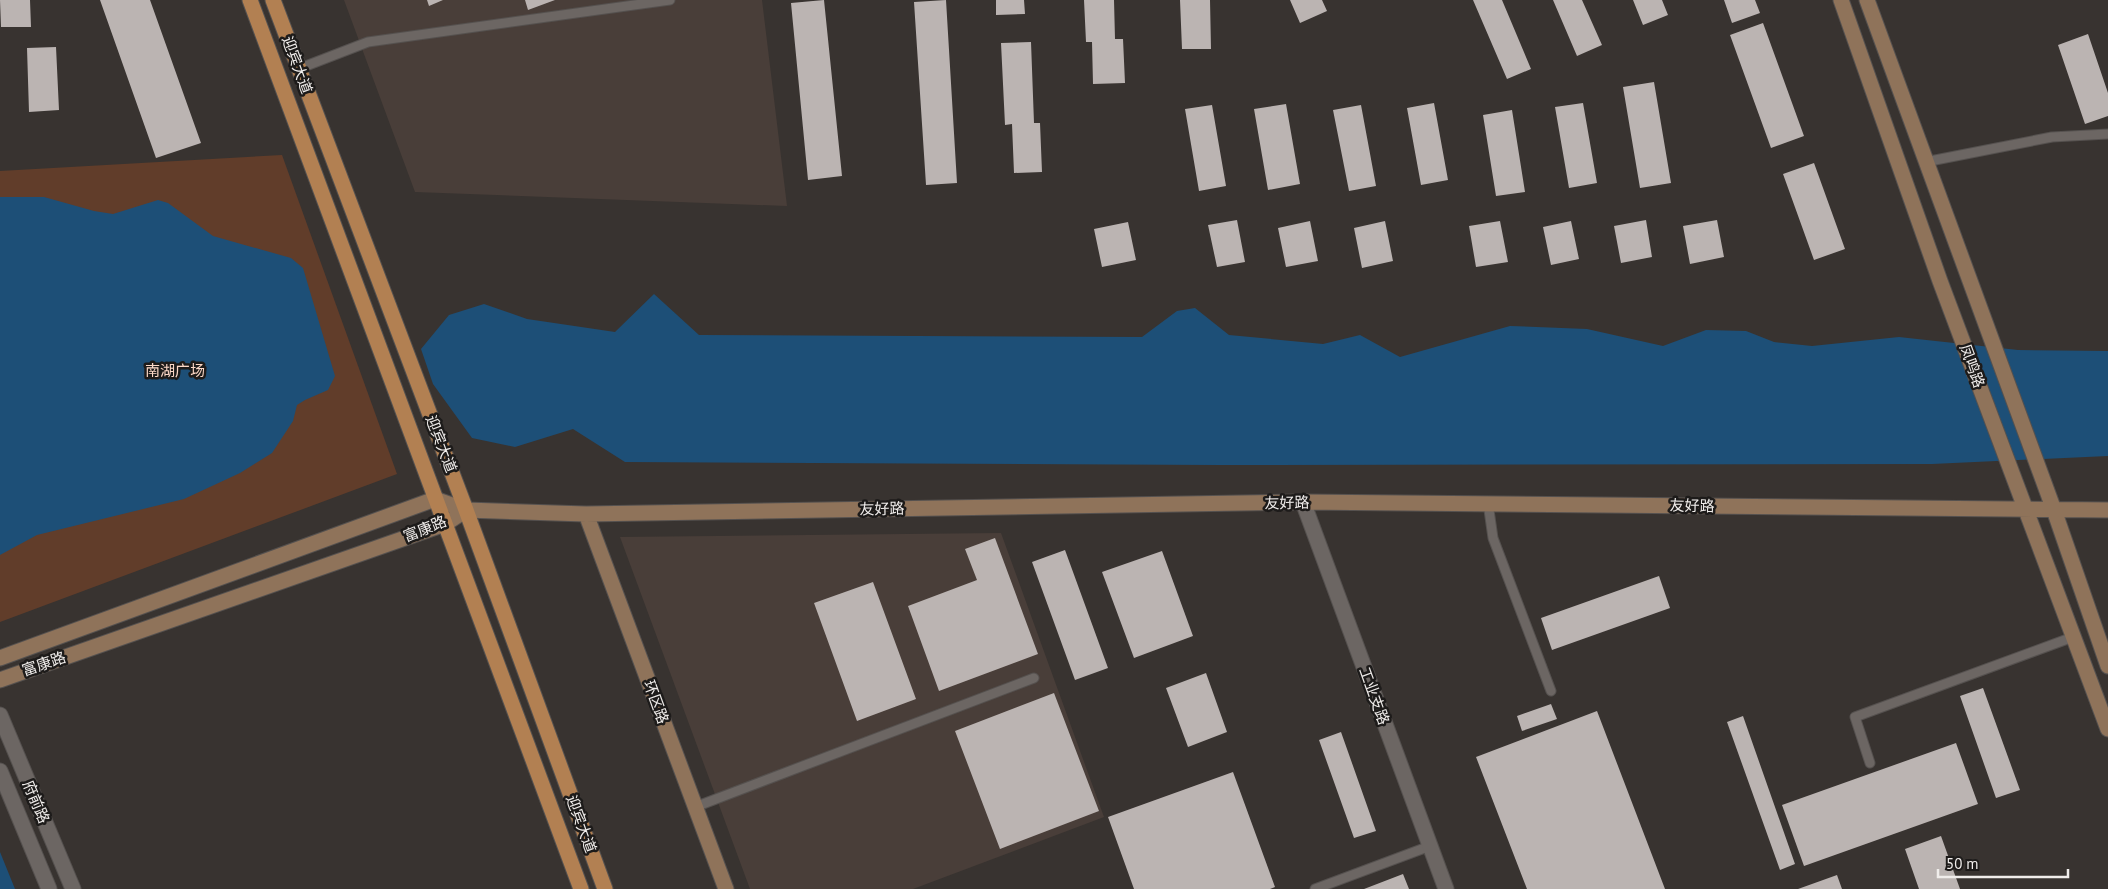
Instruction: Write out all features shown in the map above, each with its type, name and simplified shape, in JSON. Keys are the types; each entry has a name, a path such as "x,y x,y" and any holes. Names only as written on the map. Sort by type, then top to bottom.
{"main road":[{"name":"迎宾大道","path":"250,0 581,889"},
{"name":"迎宾大道","path":"273,0 466,510 605,889"}],"street":[{"name":"凤鸣路","path":"1841,0 1940,281 2108,729"},
{"name":"凤鸣路","path":"1867,0 2054,510 2108,666"},
{"name":"富康路","path":"0,658 435,499 466,510"},
{"name":"友好路","path":"466,510 586,514 1303,502 2108,510"},
{"name":"工业支路","path":"1303,502 1446,889"},
{"name":"富康路","path":"0,680 445,524 466,510"},
{"name":"环区路","path":"586,514 726,889"},
{"name":"府前路","path":"0,715 73,889"},
{"name":"府前路","path":"0,771 49,889"}],"lane":[{"path":"298,69 368,42 670,0"},
{"path":"1925,162 2052,137 2108,134"},
{"path":"1488,503 1493,538 1551,691"},
{"path":"1870,763 1855,718 2073,637"},
{"path":"695,807 1034,678"},
{"path":"1315,889 1430,846"}],"shaded area":[{"path":"344,0 762,0 787,206 415,192"},
{"path":"1001,533 1104,817 913,889 750,889 620,537"}],"green space":[{"name":"南湖广场","path":"282,155 397,474 0,622 0,171"}],"water":[{"name":"南湖广场","path":"0,197 44,197 94,211 113,214 158,200 168,203 213,236 291,258 303,268 335,376 328,390 297,405 293,421 272,453 240,473 184,499 37,535 0,555"},
{"path":"654,294 699,335 1142,337 1177,311 1195,308 1229,335 1323,344 1360,335 1400,357 1510,326 1587,329 1663,346 1706,330 1746,331 1774,342 1812,346 1899,337 2018,350 2108,351 2108,456 1932,464 1217,465 625,462 573,429 515,447 472,438 433,384 421,349 449,315 484,304 527,319 615,332"},
{"path":"0,852 15,889 0,889"}],"building":[{"path":"0,0 30,0 31,27 1,27"},
{"path":"100,0 150,0 201,143 156,158"},
{"path":"427,0 443,0 429,6"},
{"path":"525,0 555,0 528,10"},
{"path":"824,0 842,176 808,180 791,3"},
{"path":"946,0 957,183 926,185 914,2"},
{"path":"996,0 1024,0 1025,14 996,15"},
{"path":"1084,0 1114,0 1115,39 1123,39 1125,83 1093,84 1092,42 1086,42"},
{"path":"1180,0 1210,0 1211,49 1182,49"},
{"path":"1290,0 1322,0 1327,11 1300,23"},
{"path":"1473,0 1502,0 1531,69 1507,79"},
{"path":"1553,0 1582,0 1602,45 1577,56"},
{"path":"1633,0 1662,0 1668,15 1643,25"},
{"path":"1724,0 1755,0 1760,13 1732,23"},
{"path":"1763,23 1804,136 1771,148 1730,35"},
{"path":"2088,34 2108,93 2108,116 2085,124 2058,45"},
{"path":"1031,42 1034,123 1040,123 1042,172 1014,173 1012,124 1005,125 1001,43"},
{"path":"56,47 59,110 29,112 27,48"},
{"path":"1654,82 1671,183 1640,188 1623,87"},
{"path":"1434,103 1448,180 1421,185 1407,108"},
{"path":"1583,103 1597,183 1569,188 1555,107"},
{"path":"1286,104 1300,184 1268,190 1254,109"},
{"path":"1212,105 1226,186 1199,191 1185,109"},
{"path":"1361,105 1376,186 1349,191 1333,110"},
{"path":"1512,110 1525,192 1496,196 1483,115"},
{"path":"1814,163 1845,249 1814,260 1783,174"},
{"path":"1237,220 1245,262 1217,267 1208,225"},
{"path":"1646,220 1652,257 1621,263 1614,226"},
{"path":"1717,220 1724,257 1690,264 1683,226"},
{"path":"1310,221 1318,261 1286,267 1278,228"},
{"path":"1385,221 1393,261 1362,268 1354,228"},
{"path":"1500,221 1508,262 1476,267 1469,226"},
{"path":"1571,221 1579,259 1551,265 1543,227"},
{"path":"1128,222 1136,260 1102,267 1094,229"},
{"path":"995,538 1038,654 939,691 908,606 977,580 965,549"},
{"path":"1065,550 1108,668 1075,680 1032,562"},
{"path":"1162,551 1193,636 1134,658 1102,572"},
{"path":"1659,576 1670,608 1552,650 1541,618"},
{"path":"873,582 916,699 857,721 814,603"},
{"path":"1206,673 1227,732 1188,747 1166,688"},
{"path":"1983,688 2020,790 1996,798 1960,696"},
{"path":"1054,693 1099,811 1000,849 955,731"},
{"path":"1551,704 1557,719 1522,731 1517,716"},
{"path":"1597,711 1665,889 1527,889 1476,757"},
{"path":"1743,716 1795,864 1780,870 1727,722"},
{"path":"1341,732 1376,831 1354,838 1319,740"},
{"path":"1956,743 1978,804 1804,866 1782,805"},
{"path":"1233,772 1275,887 1270,889 1134,889 1108,817"},
{"path":"1941,836 1960,889 1919,889 1905,849"},
{"path":"1403,874 1409,889 1364,889"},
{"path":"1837,875 1842,889 1798,889"}]}
